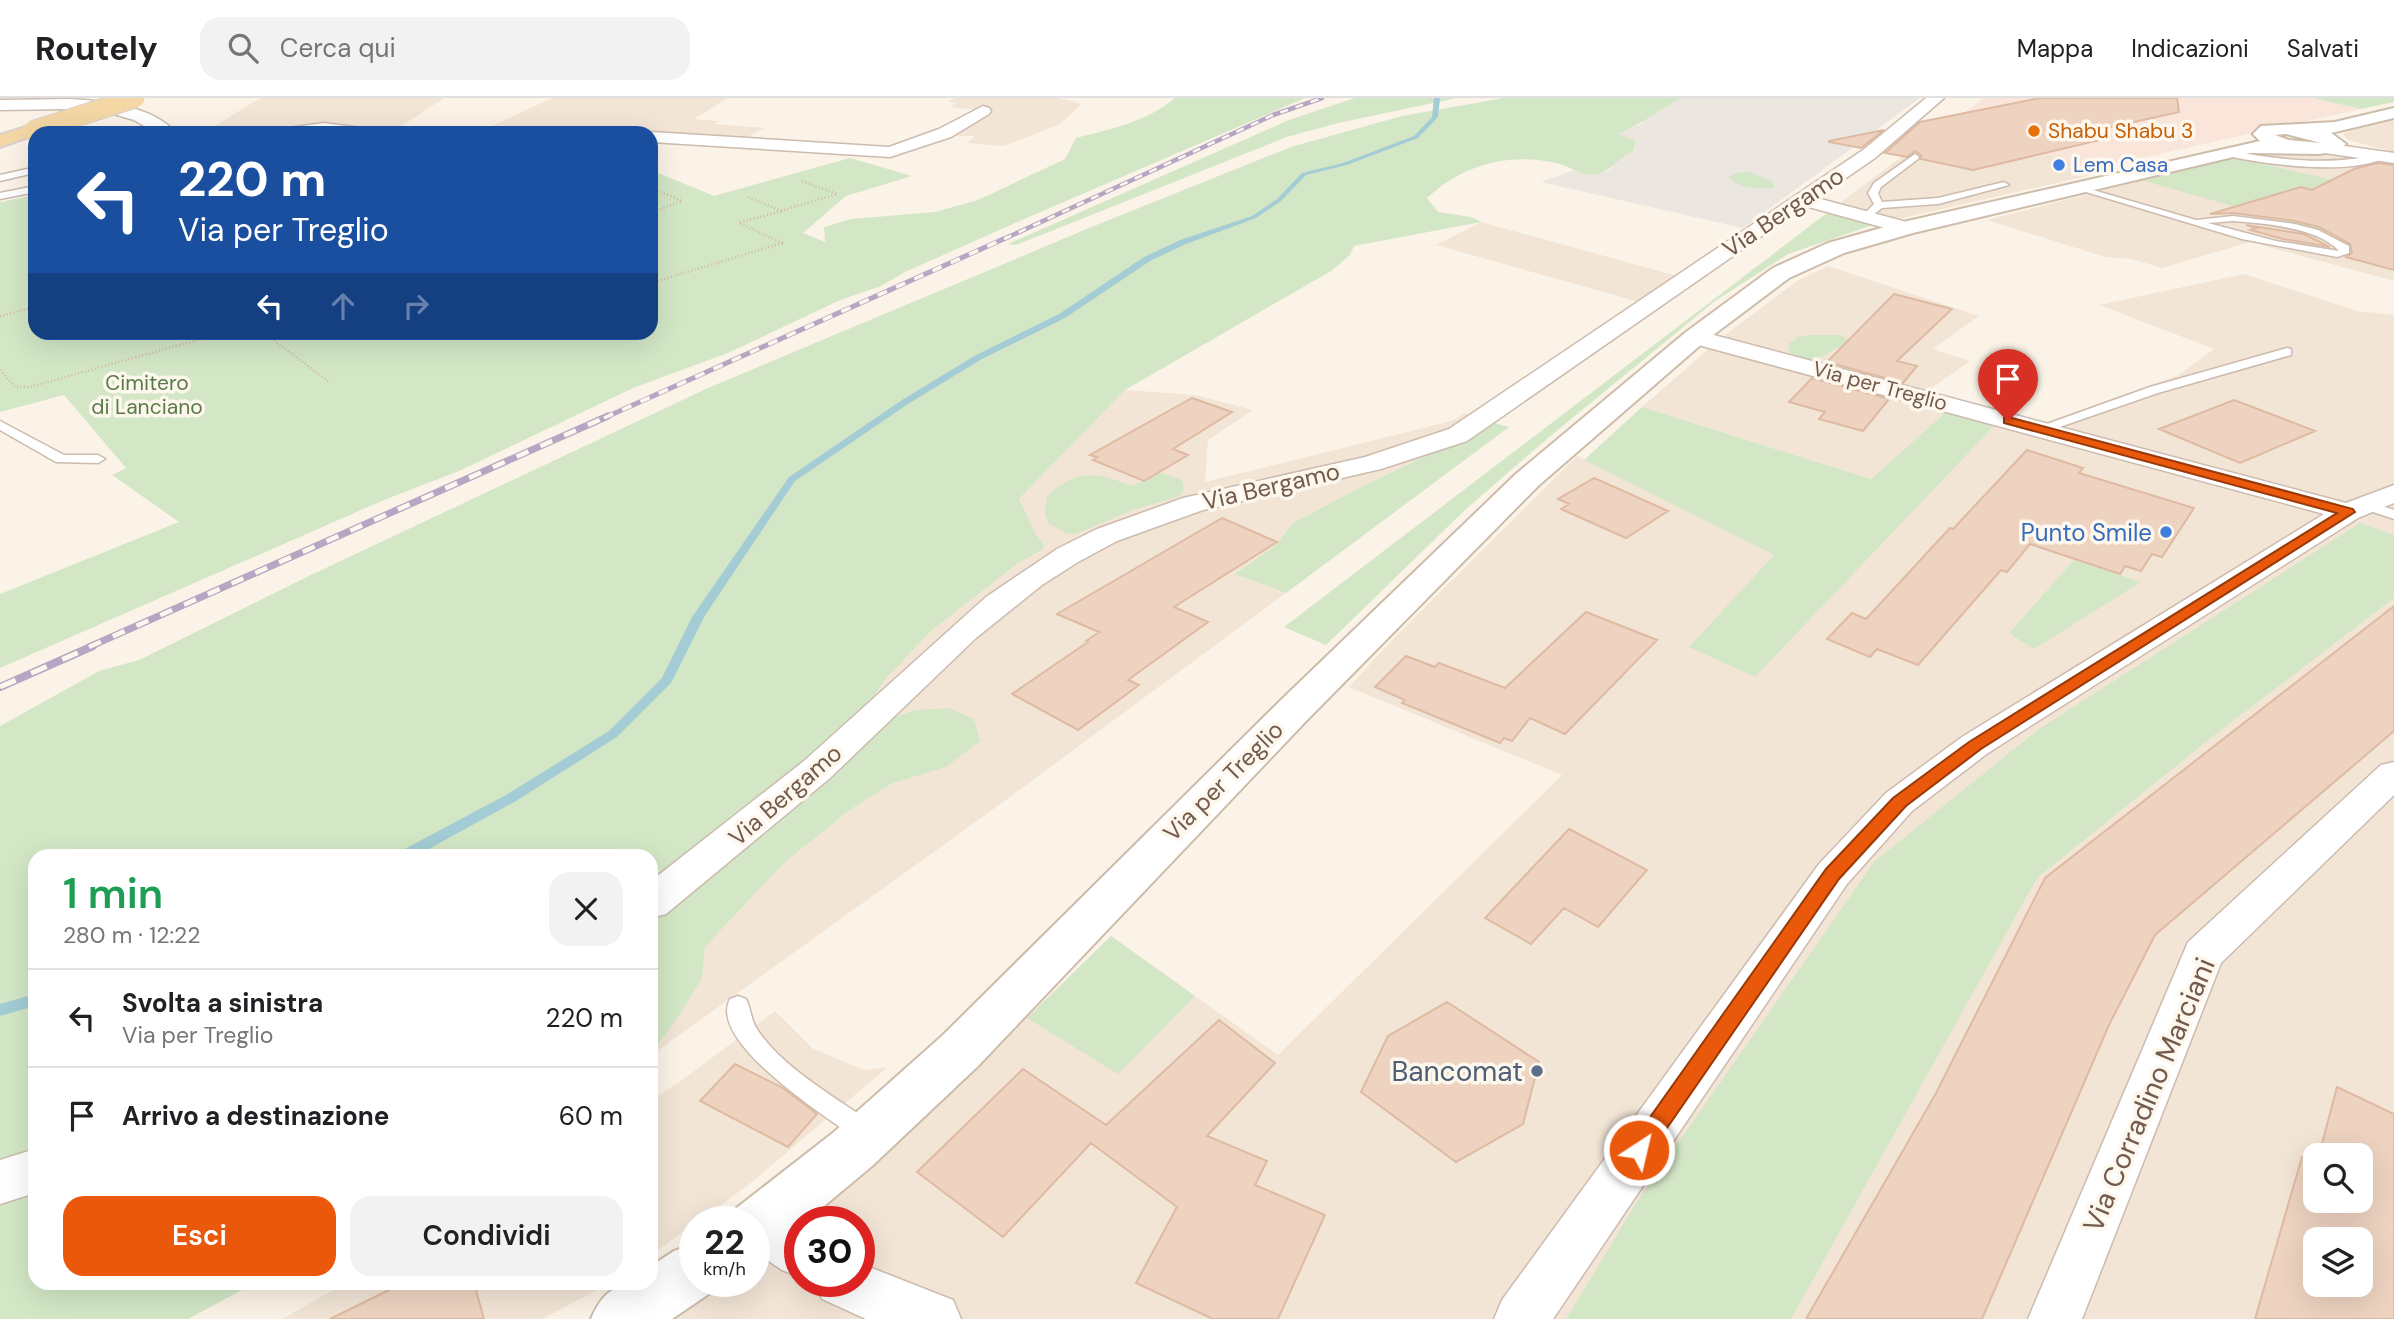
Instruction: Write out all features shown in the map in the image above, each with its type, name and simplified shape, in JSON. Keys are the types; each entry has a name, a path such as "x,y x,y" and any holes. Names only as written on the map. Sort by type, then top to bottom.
{"main road":[{"path":"48,126 135,98"},
{"path":"2331,139 2394,113"},
{"path":"0,141 28,132"},
{"name":"Via per Treglio","path":"771,1236 869,1134 960,1051 1293,711 1527,480 1695,337 1781,272 1885,215 2080,187 2226,153 2259,142 2296,138 2331,139"},
{"path":"621,1319 679,1280"}],"street":[{"name":"Via Bergamo","path":"658,898 748,828 840,749 958,635 1026,581 1108,535 1184,506 1414,452 1458,435 1869,154 1936,98"},
{"path":"0,105 87,106 118,110 140,117 156,126"},
{"path":"658,137 890,152 945,133 983,111"},
{"path":"2331,139 2389,157"},
{"path":"1800,200 1885,215"},
{"name":"Via per Treglio","path":"1695,337 2040,429 2376,506"},
{"path":"1521,1319 1833,874 1899,802 1975,745 2376,506"},
{"name":"Via Corradino Marciani","path":"2055,1319 2203,954 2394,774"},
{"path":"0,1182 28,1173"},
{"path":"875,1297 934,1319"}],"lane":[{"path":"2226,153 2286,163 2368,161 2389,157"},
{"path":"1915,157 1877,186 1873,193 1885,215 2004,185"},
{"path":"0,178 27,172"},
{"path":"2080,187 2198,222 2316,252 2337,254 2344,253 2345,248 2330,238 2280,224 2221,219 2198,222"},
{"path":"0,196 28,190"},
{"path":"2040,429 2154,390 2287,352"},
{"path":"0,425 61,459 98,459"},
{"path":"738,1005 743,1027 758,1046 780,1067 869,1134"}],"path":[{"path":"658,281 782,243 739,223 837,194 802,181"},
{"path":"658,191 682,201 658,211"},
{"path":"746,196 781,211"},
{"path":"0,316 28,309"},
{"path":"0,370 15,387 30,387 193,340"},
{"path":"274,340 329,382"}],"shaded area":[{"path":"260,98 444,98 402,126 215,126"},
{"path":"552,98 728,98 694,119 719,121 714,124 764,128 740,141 658,134 658,126 492,126"},
{"path":"955,98 1058,98 1082,104 1060,124 1004,146 967,143 975,136 927,136 978,110 950,107 957,103 948,102"},
{"path":"1681,98 1920,98 1743,228 1541,182 1575,170 1594,175 1609,170 1621,157 1633,151 1636,142 1618,134 1641,124 1647,116"},
{"path":"1984,98 2312,98 2361,109 2093,169 1950,123"},
{"path":"2394,118 2394,152 2348,140 2343,134 2354,128"},
{"path":"1948,122 2104,172 1898,219 1840,203"},
{"path":"2317,150 2394,163 2394,281 2250,242 2162,268 2132,259 2105,257 1987,220 2256,151"},
{"path":"1481,222 1677,276 1636,301 1436,245"},
{"path":"1828,266 1979,316 1933,349 1970,361 1922,395 2035,426 2179,375 2214,349 2099,305 2244,274 2357,311 2394,315 2394,1319 671,1319 703,1297 770,1297 770,1250 784,1240 784,1297 875,1297 875,1206 824,1206 952,1091 1111,936 1278,1055 1562,775 1349,687 1395,637 1577,456 1774,555 1690,647 1755,677 1946,412 1871,479 1642,407 1720,339 1797,281"},
{"path":"1125,390 1195,395 1253,410 1208,440 1205,482 1452,421 1465,413 1494,423 1293,523 1275,546 1236,574 1286,593 999,805 658,1050 658,1046 702,978 705,947 784,863 850,810 891,784 946,767 871,725 862,714 988,531"},
{"path":"775,1011 812,1048 864,1070 888,1067 747,1186 719,1206 679,1206 679,1235 658,1250 658,1096"},
{"path":"333,1290 597,1290 542,1319 282,1319"}],"green space":[{"name":"Cimitero di Lanciano","path":"1175,98 1305,98 1022,220 905,272 881,286 838,301 728,353 633,388 459,471 384,500 0,668 0,594 179,522 112,475 126,468 64,395 0,412 0,202 28,196 28,340 658,340 658,173 714,196 850,158 912,176 846,196 803,233 825,242 824,227 851,219 935,212 978,200 1065,159 1076,138 1141,119"},
{"path":"1355,98 1457,98 1338,123 1287,137 1016,245 1008,244 1289,120"},
{"path":"1504,98 1681,98 1619,134 1636,141 1633,151 1598,174 1583,173 1556,163 1520,159 1487,164 1455,177 1427,198 1438,212 1471,217 1481,222 1354,246 1350,255 1331,271 1125,390 1019,499 1036,535 1044,545 1043,549 1018,563 932,630 887,677 862,714 872,725 915,710 948,708 974,719 980,741 946,767 891,784 850,810 784,863 705,947 702,978 658,1045 658,849 28,849 28,1290 242,1290 188,1319 0,1319 0,726 99,671 139,660 313,574 708,388 1094,226 1291,147 1402,116"},
{"path":"2312,98 2394,98 2394,102 2361,109"},
{"path":"2232,157 2394,194 2394,252 2141,180"},
{"path":"1749,172 1772,181 1774,188 1744,186 1729,177 1735,173"},
{"path":"1827,213 1876,224 1788,254 1715,301 1465,510 1326,645 1284,627"},
{"path":"1839,335 1853,341 1811,360 1801,359 1790,353 1788,344 1800,336"},
{"path":"1642,407 1871,479 1946,412 1994,426 1755,677 1689,647 1774,555 1584,460"},
{"path":"1494,423 1509,427 1286,593 1235,574 1275,546 1293,523"},
{"path":"1160,472 1182,480 1184,490 1180,496 1136,509 1075,534 1065,533 1048,523 1045,513 1047,496 1068,481 1088,475 1133,486"},
{"path":"2360,523 2394,535 2394,598 2212,737 2037,878 1791,1319 1566,1319 1637,1202 1874,862 2039,729"},
{"path":"2074,560 2141,582 2034,649 2009,633"},
{"path":"1111,936 1195,996 1118,1074 1027,1018"}],"building":[{"path":"2040,98 2177,98 2179,112 2076,135 2096,141 1973,170 1921,159 1921,155 1915,151 1907,157 1885,153 1920,122"},
{"path":"1884,130 1861,148 1829,142 1829,141"},
{"path":"2377,163 2394,165 2394,270 2346,257 2352,253 2350,244 2319,227 2233,213 2210,214 2301,187 2312,190 2354,169"},
{"path":"2246,225 2304,234 2330,247 2283,239 2250,230 2257,228"},
{"path":"1894,294 1952,309 1897,361 1917,366 1903,383 1827,362"},
{"path":"1812,378 1889,399 1863,431 1819,419 1825,412 1789,402"},
{"path":"1192,398 1232,412 1173,449 1188,455 1144,481 1093,460 1097,457 1090,455"},
{"path":"2234,400 2315,431 2240,463 2159,429"},
{"path":"2027,450 2083,468 2079,473 2194,508 2162,557 2152,554 2141,571 2125,566 2120,574 2030,544 2007,572 2001,570 1918,665 1877,649 1870,657 1827,639 1852,613 1866,619"},
{"path":"1594,478 1668,511 1626,538 1561,509 1569,504 1558,499"},
{"path":"1222,518 1277,542 1174,607 1208,622 1128,680 1139,685 1078,730 1012,694 1099,632 1057,614"},
{"path":"2394,606 2394,731 2155,935 2109,1025 1982,1319 1806,1319 1935,1095 2045,878"},
{"path":"1586,612 1657,640 1565,734 1530,718 1512,741 1504,738 1500,743 1402,703 1405,700 1375,687 1406,656 1435,667 1439,663 1505,688"},
{"path":"1569,829 1647,870 1598,927 1564,908 1531,944 1485,918"},
{"path":"1447,1002 1539,1062 1523,1124 1456,1162 1361,1092 1388,1036"},
{"path":"1219,1020 1275,1063 1207,1136 1267,1161 1255,1185 1325,1215 1278,1319 1213,1319 1136,1283 1177,1207 1091,1143 1003,1237 917,1172 1023,1069 1106,1125"},
{"path":"735,1064 783,1088 817,1114 788,1147 700,1101"},
{"path":"2337,1087 2394,1114 2394,1319 2255,1319 2302,1157 2303,1213 2373,1213 2373,1143 2322,1143"},
{"path":"389,1290 476,1290 484,1319 330,1319"}],"waterway":[{"path":"417,849 511,798 613,734 667,680 698,617 792,479 905,402 979,357 1062,316 1147,259 1183,242 1254,217 1279,200 1304,174 1345,164 1416,137 1435,117 1437,98"},
{"path":"0,1010 28,1002"}],"railway":[{"path":"1004,239 1273,115 1322,98"},
{"path":"604,418 1008,237"},
{"path":"89,647 608,416"},
{"path":"0,687 93,646"}],"place":[{"name":"Shabu Shabu 3","path":"2034,131"},
{"name":"Lem Casa","path":"2059,165"},
{"name":"Punto Smile","path":"2166,532"},
{"name":"Bancomat","path":"1537,1071"}],"route":[{"path":"1639,1150 1833,874 1899,802 1975,745 2348,512 2008,421"}]}
